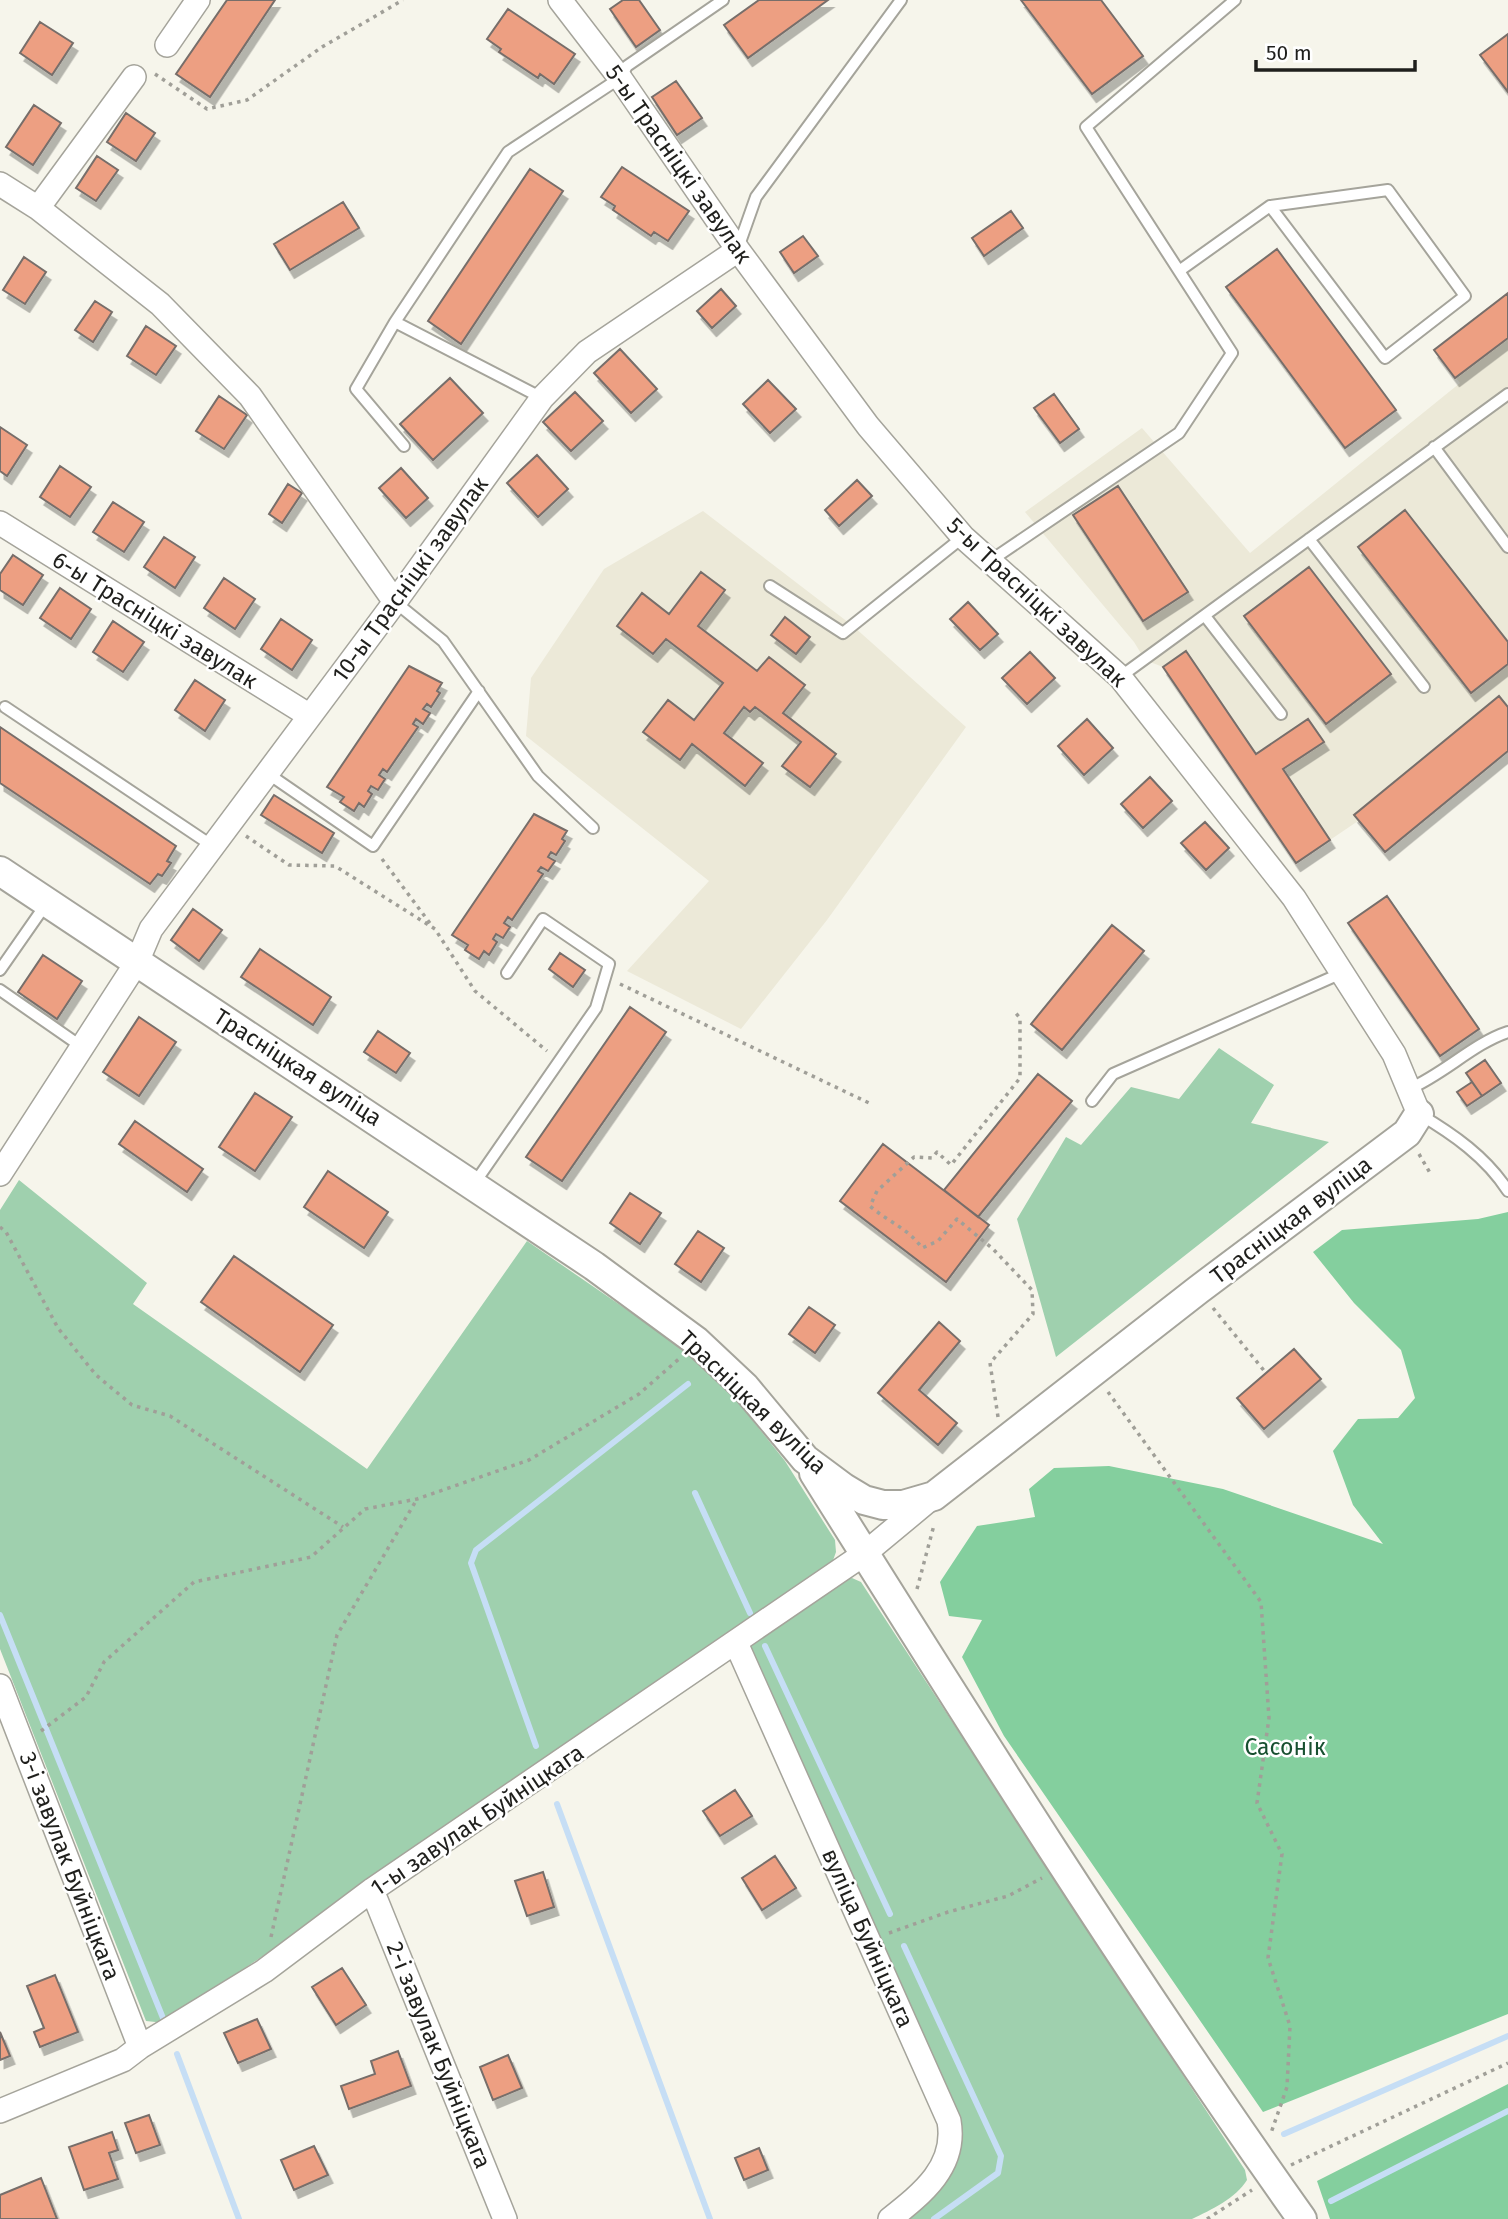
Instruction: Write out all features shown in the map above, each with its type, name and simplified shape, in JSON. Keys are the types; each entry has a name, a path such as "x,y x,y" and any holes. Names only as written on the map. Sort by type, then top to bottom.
{"street":[{"path":"167,45 198,0"},
{"name":"5-ы Трасніцкі завулак","path":"560,0 620,78 738,250 867,426 963,537 1120,677 1294,898 1344,972 1394,1054 1414,1101"},
{"path":"38,208 143,75"},
{"path":"0,184 38,208 160,304 250,396 395,602"},
{"name":"10-ы Трасніцкі завулак","path":"138,962 151,929 395,602 542,398 587,352 738,250"},
{"name":"6-ы Трасніцкі завулак","path":"0,523 310,716"},
{"name":"Трасніцкая вуліца","path":"0,871 474,1184 696,1341 745,1387 805,1459 864,1500 883,1505 936,1505 1002,1443 1198,1290 1407,1133 1414,1101"},
{"path":"0,1174 138,962"},
{"path":"805,1459 908,1625 1302,2219"},
{"name":"1-ы завулак Буйніцкага","path":"0,2111 123,2060 264,1971 372,1890 936,1505"},
{"name":"вуліца Буйніцкага","path":"736,1643 949,2121 953,2140 949,2155 936,2178 890,2219"},
{"name":"3-і завулак Буйніцкага","path":"0,1686 140,2047"},
{"name":"2-і завулак Буйніцкага","path":"372,1890 505,2219"}],"lane":[{"path":"404,446 356,389 394,322 508,152 620,78 627,66 723,0"},
{"path":"738,250 756,197 900,0"},
{"path":"990,561 1179,433 1232,353 1086,127 1235,0"},
{"path":"1179,271 1270,206 1388,190 1465,296 1385,358 1270,206"},
{"path":"394,322 542,398"},
{"path":"1120,677 1508,394"},
{"path":"1434,447 1508,547"},
{"path":"770,586 843,634 963,537"},
{"path":"1309,539 1424,687"},
{"path":"395,602 443,641 538,776 593,828"},
{"path":"1205,616 1281,714"},
{"path":"267,773 373,846 479,691"},
{"path":"5,707 214,847"},
{"path":"0,970 48,902"},
{"path":"474,1184 596,1008 609,964 543,919 507,973"},
{"path":"1091,1101 1113,1074 1344,972"},
{"path":"0,990 82,1047"},
{"path":"1508,1032 1493,1037 1435,1077 1414,1101 1457,1137 1500,1179 1508,1191"}],"path":[{"path":"143,75 207,109 247,100 322,47 403,0"},
{"path":"230,825 289,866 335,866 435,929"},
{"path":"373,846 435,929 475,991 559,1061"},
{"path":"605,977 869,1103"},
{"path":"1002,1443 990,1363 1033,1314 1032,1290 993,1249 957,1219 938,1241 922,1248 913,1234 885,1220 870,1206 877,1191 914,1157 932,1158 937,1152 951,1165 1020,1079 1020,1018 1014,1012"},
{"path":"0,1227 6,1232 58,1328 96,1375 132,1405 170,1416 343,1527"},
{"path":"1198,1290 1266,1373"},
{"path":"40,1732 86,1697 104,1662 194,1582 311,1557 365,1509 417,1499 529,1460 639,1394 696,1341"},
{"path":"1094,1372 1261,1602 1269,1718 1257,1803 1282,1854 1268,1958 1290,2025 1287,2087 1267,2169"},
{"path":"264,1971 337,1635 417,1499"},
{"path":"908,1625 936,1505"},
{"path":"870,1940 948,1912 1008,1896 1035,1880 1069,1871"},
{"path":"1207,2219 1267,2169 1304,2157 1508,2063"}],"shaded area":[{"path":"1508,293 1508,751 1385,852 1358,821 1296,863 1163,667 1145,660 1134,642 1025,512 1142,428 1250,553 1460,383 1434,350"},
{"path":"703,511 853,626 966,727 827,920 741,1029 627,971 709,881 526,736 531,678 604,569"}],"green space":[{"path":"1219,1048 1274,1085 1251,1123 1329,1142 1056,1357 1017,1219 1066,1137 1081,1145 1131,1087 1179,1099"},
{"path":"19,1180 147,1283 133,1304 367,1469 527,1241 687,1351 722,1382 785,1461 835,1540 836,1552 831,1566 165,2023 146,2021 0,1649 0,1210"},
{"name":"Сасонік","path":"1508,1212 1508,2014 1263,2112 1004,1736 962,1657 982,1620 949,1616 940,1582 977,1526 1035,1517 1029,1489 1054,1468 1109,1466 1223,1489 1383,1544 1353,1505 1333,1451 1358,1419 1398,1418 1415,1398 1401,1350 1354,1303 1313,1252 1342,1230 1478,1219"},
{"path":"852,1578 861,1582 1245,2170 1247,2180 1230,2198 1215,2207 1192,2219 907,2219 931,2199 955,2164 961,2136 960,2120 749,1651 752,1642 841,1580"},
{"path":"1508,2084 1508,2219 1330,2219 1317,2181"}],"building":[{"path":"227,0 275,0 210,97 176,74"},
{"path":"623,0 639,0 660,30 636,47 610,9"},
{"path":"759,0 828,0 748,58 724,25"},
{"path":"1021,0 1101,0 1143,56 1092,94"},
{"path":"508,9 575,54 554,84 540,74 538,78 499,52 501,49 487,39"},
{"path":"40,22 73,43 52,75 20,53"},
{"path":"1508,34 1508,92 1480,55"},
{"path":"676,81 702,118 677,135 652,97"},
{"path":"34,105 61,123 33,165 6,147"},
{"path":"126,113 155,133 136,161 107,142"},
{"path":"97,156 118,170 96,201 76,188"},
{"path":"622,167 689,211 668,241 654,232 651,236 613,210 615,206 601,197"},
{"path":"530,169 563,191 461,344 428,321"},
{"path":"343,202 359,228 290,270 274,244"},
{"path":"1011,211 1023,228 984,256 972,238"},
{"path":"803,236 818,256 794,273 780,252"},
{"path":"1277,249 1396,410 1345,448 1226,287"},
{"path":"24,257 46,272 25,304 3,290"},
{"path":"721,289 736,306 712,328 697,311"},
{"path":"1508,293 1508,338 1455,378 1434,350"},
{"path":"95,301 112,312 93,342 75,330"},
{"path":"146,326 176,346 156,375 127,356"},
{"path":"620,349 657,389 631,413 594,373"},
{"path":"450,378 483,413 433,460 400,424"},
{"path":"768,380 796,409 770,433 743,404"},
{"path":"575,392 603,421 571,451 543,422"},
{"path":"1054,394 1079,429 1060,443 1034,408"},
{"path":"219,396 247,415 224,449 196,431"},
{"path":"0,427 27,445 7,476 0,471"},
{"path":"537,455 568,489 538,517 507,483"},
{"path":"60,466 91,487 70,517 40,497"},
{"path":"401,468 428,498 406,518 379,488"},
{"path":"857,480 872,496 839,526 825,510"},
{"path":"288,484 302,493 282,523 269,514"},
{"path":"1118,486 1188,592 1143,621 1073,515"},
{"path":"113,502 144,522 124,552 93,532"},
{"path":"1405,510 1508,642 1508,664 1471,693 1358,547"},
{"path":"164,537 195,557 175,588 144,567"},
{"path":"13,555 43,575 23,605 0,590 0,574"},
{"path":"1309,567 1391,674 1326,724 1244,616"},
{"path":"701,572 725,590 698,626 757,671 769,657 805,685 783,713 836,754 810,787 782,766 801,742 755,707 750,712 744,707 724,733 763,763 745,786 692,744 680,760 643,732 668,700 694,720 723,683 666,639 653,654 617,626 642,593 669,614"},
{"path":"224,578 255,599 235,629 204,608"},
{"path":"60,588 91,609 71,639 40,618"},
{"path":"968,602 998,634 980,650 950,619"},
{"path":"785,617 810,637 796,654 771,635"},
{"path":"281,619 312,640 292,670 261,649"},
{"path":"113,621 144,642 123,672 93,652"},
{"path":"1186,651 1256,754 1308,719 1324,742 1283,769 1330,840 1296,863 1163,667"},
{"path":"1030,652 1055,678 1027,704 1002,678"},
{"path":"409,666 442,683 437,691 440,693 431,707 427,704 423,709 430,713 423,724 416,719 413,724 418,727 387,772 383,769 379,775 385,779 378,790 371,786 368,791 372,794 364,807 359,803 354,811 340,802 344,797 327,787"},
{"path":"195,680 225,700 205,731 175,710"},
{"path":"1499,696 1508,707 1508,751 1385,852 1354,815"},
{"path":"1087,719 1113,748 1084,775 1058,746"},
{"path":"0,727 176,846 167,861 171,863 162,876 158,874 150,884 0,783"},
{"path":"1150,777 1172,801 1143,828 1121,804"},
{"path":"274,795 334,833 322,853 261,815"},
{"path":"534,814 567,831 562,839 565,841 556,855 551,852 548,857 555,861 548,871 541,867 538,871 543,874 512,920 508,917 504,923 510,927 503,938 496,934 493,939 497,942 489,955 484,951 479,959 465,950 468,945 452,935"},
{"path":"1205,822 1229,848 1206,870 1181,843"},
{"path":"1387,896 1479,1029 1440,1056 1348,923"},
{"path":"193,909 222,930 199,961 171,940"},
{"path":"1112,925 1144,951 1062,1050 1031,1024"},
{"path":"260,949 331,997 313,1025 241,977"},
{"path":"560,953 585,970 573,987 549,969"},
{"path":"43,955 82,981 57,1019 18,992"},
{"path":"630,1007 666,1032 562,1181 526,1157"},
{"path":"139,1017 176,1042 139,1096 103,1072"},
{"path":"378,1031 410,1053 396,1073 364,1052"},
{"path":"1485,1060 1501,1083 1482,1096 1466,1073"},
{"path":"1038,1074 1072,1101 978,1217 944,1190"},
{"path":"1472,1082 1482,1096 1467,1106 1457,1092"},
{"path":"255,1093 292,1117 255,1171 219,1147"},
{"path":"135,1121 203,1169 187,1192 119,1144"},
{"path":"883,1144 989,1225 946,1282 840,1201"},
{"path":"328,1171 388,1212 364,1248 304,1207"},
{"path":"630,1193 661,1213 640,1244 610,1223"},
{"path":"698,1231 724,1248 701,1282 675,1264"},
{"path":"234,1256 333,1325 300,1372 201,1302"},
{"path":"809,1307 835,1325 815,1353 789,1334"},
{"path":"939,1322 960,1341 919,1390 957,1423 938,1445 878,1393"},
{"path":"1294,1349 1321,1379 1264,1429 1237,1398"},
{"path":"735,1790 752,1816 720,1836 703,1811"},
{"path":"775,1856 796,1888 762,1910 742,1878"},
{"path":"543,1872 554,1907 527,1916 515,1881"},
{"path":"342,1968 366,2005 336,2025 312,1987"},
{"path":"55,1975 78,2032 40,2047 34,2032 44,2028 27,1986"},
{"path":"257,2019 271,2049 238,2063 224,2033"},
{"path":"0,2032 10,2056 0,2060"},
{"path":"398,2051 411,2086 349,2109 341,2086 375,2074 371,2061"},
{"path":"508,2055 522,2088 493,2100 480,2067"},
{"path":"149,2115 160,2145 136,2153 125,2123"},
{"path":"112,2132 118,2150 109,2153 118,2179 84,2190 69,2147"},
{"path":"314,2146 328,2175 294,2190 281,2160"},
{"path":"759,2148 768,2170 744,2180 735,2158"},
{"path":"41,2178 57,2219 0,2219 0,2195"}],"waterway":[{"path":"536,1746 471,1563 476,1550 688,1384"},
{"path":"695,1493 750,1613"},
{"path":"0,1615 165,2023"},
{"path":"765,1646 890,1914"},
{"path":"557,1804 710,2219"},
{"path":"904,1946 1001,2156 998,2173 934,2219"},
{"path":"1284,2134 1508,2036"},
{"path":"177,2054 239,2219"},
{"path":"1331,2201 1508,2111"}]}
